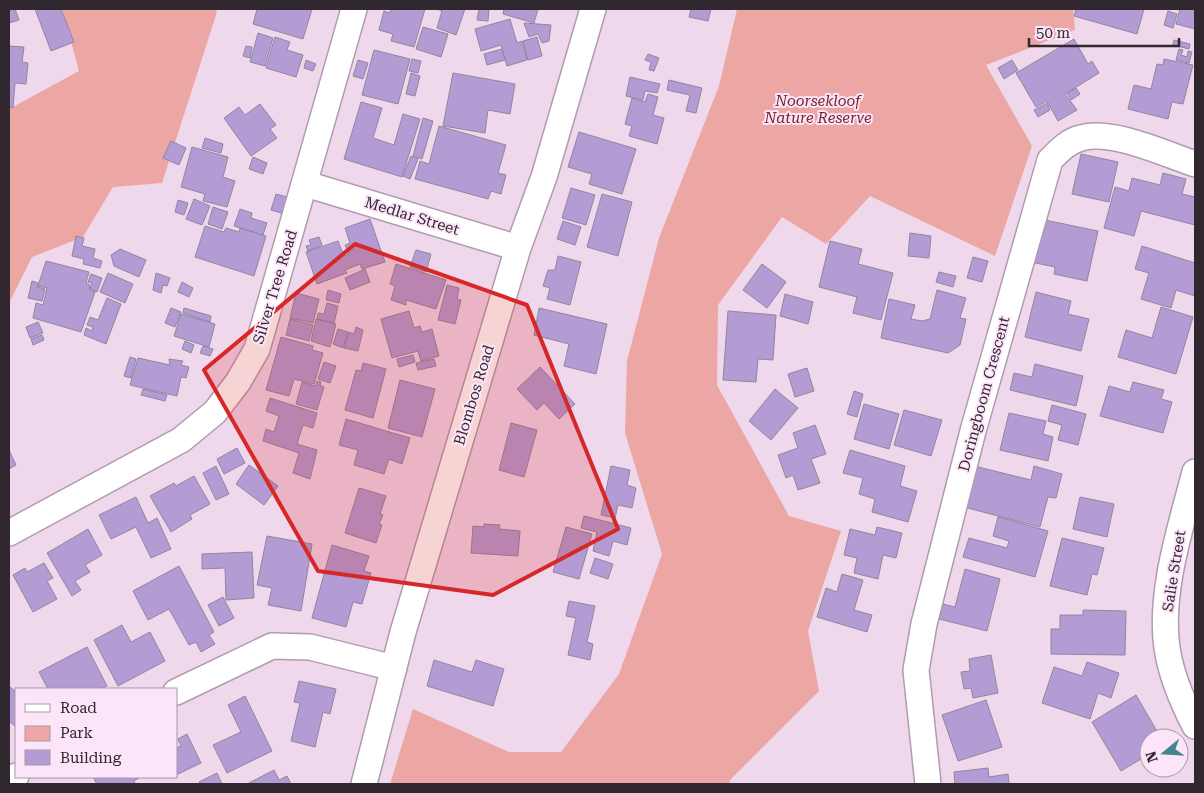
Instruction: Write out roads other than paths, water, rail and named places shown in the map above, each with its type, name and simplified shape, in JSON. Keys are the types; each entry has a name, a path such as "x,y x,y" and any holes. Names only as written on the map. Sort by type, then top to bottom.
{"street":[{"name":"Silver Tree Road","path":"9,533 182,440 215,412 238,382 257,349 306,184 354,9"},
{"name":"Blombos Road","path":"364,784 394,668 518,248 544,177 593,9"},
{"name":"Doringboom Crescent","path":"928,784 916,670 924,624 973,431 1050,160 1063,147 1083,137 1111,137 1195,164"},
{"name":"Medlar Street","path":"306,184 518,248"},
{"name":"Salie Street","path":"1195,472 1176,544 1166,605 1167,648 1183,702 1195,726"},
{"path":"178,691 272,646 310,647 394,668"}],"park label":[{"name":"Noorsekloof Nature Reserve","path":"818,110"}]}
